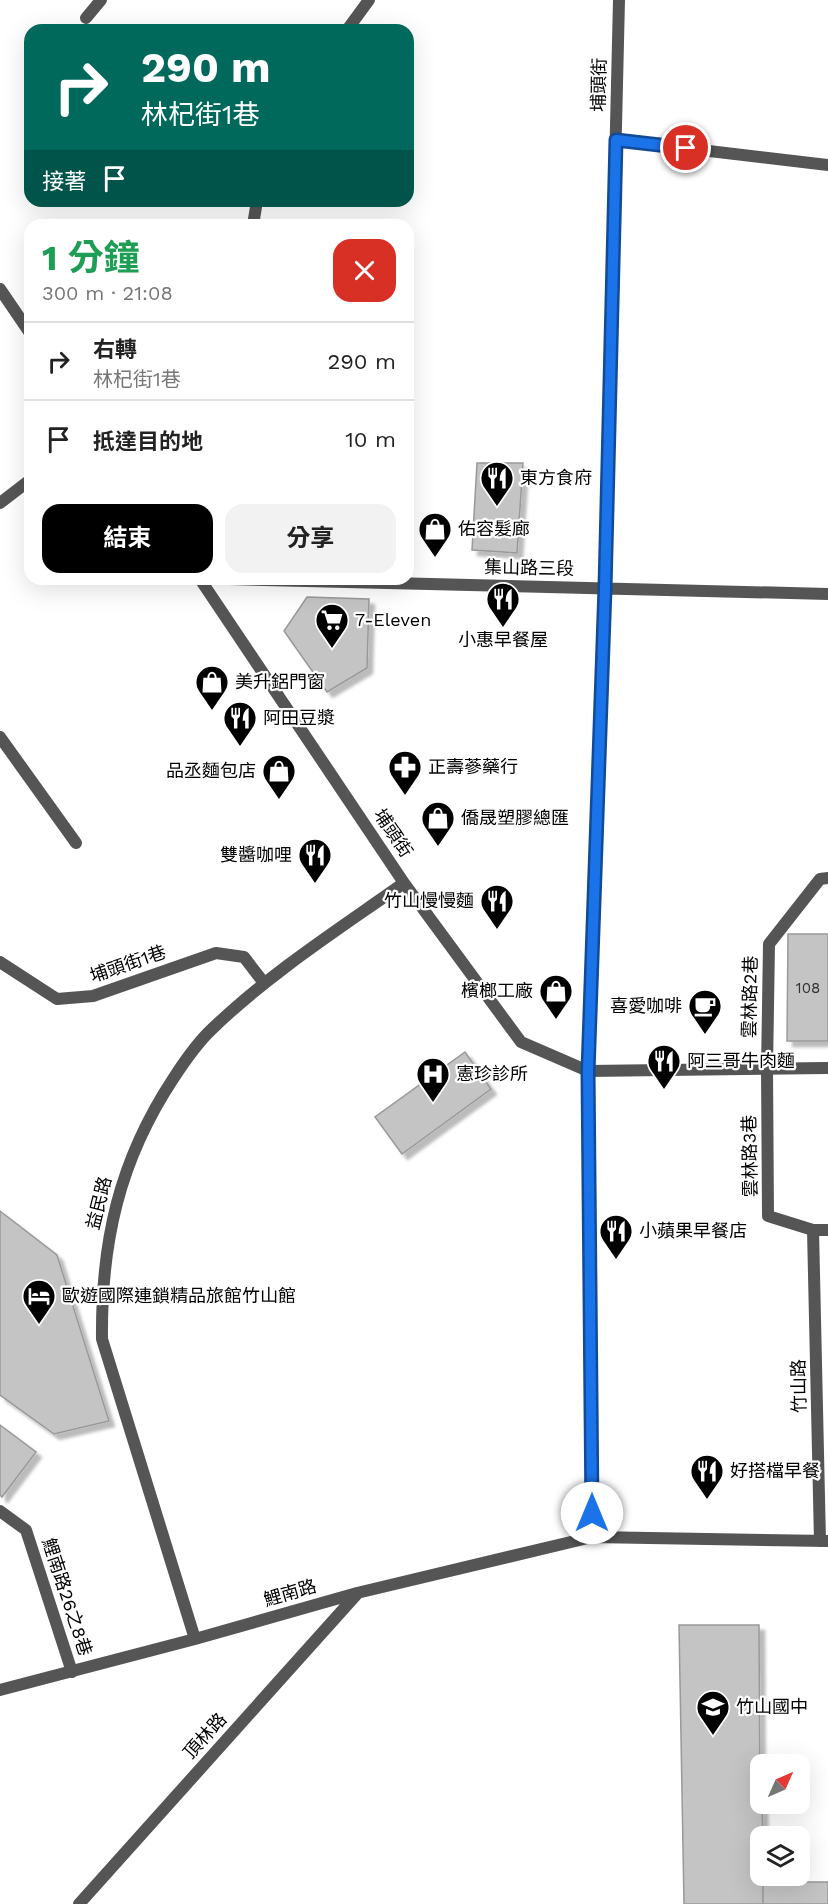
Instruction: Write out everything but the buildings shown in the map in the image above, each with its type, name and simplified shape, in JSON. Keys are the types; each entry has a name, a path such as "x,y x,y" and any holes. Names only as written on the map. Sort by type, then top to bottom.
{"street":[{"path":"86,18 101,0"},
{"path":"351,24 369,0"},
{"name":"埔頭街","path":"592,1537 588,1071 605,588 619,0"},
{"path":"616,140 828,165"},
{"path":"0,289 24,324"},
{"path":"0,503 24,485"},
{"name":"集山路三段","path":"414,584 828,594"},
{"name":"埔頭街","path":"204,585 404,883 521,1042 588,1071"},
{"path":"0,737 76,843"},
{"name":"雲林路2巷","path":"767,1069 769,944 820,879 828,878"},
{"name":"益民路","path":"195,1639 102,1339 105,1254 114,1212 126,1172 161,1097 184,1062 210,1030 264,983 404,883"},
{"name":"埔頭街1巷","path":"0,962 57,999 93,996 216,953 244,957 264,983"},
{"path":"588,1071 828,1068"},
{"name":"雲林路3巷","path":"767,1069 768,1216 813,1230 828,1230"},
{"name":"竹山路","path":"592,1537 824,1541 813,1230"},
{"name":"鯉南路26之8巷","path":"0,1511 26,1530 72,1672"},
{"name":"鯉南路","path":"0,1690 195,1639 357,1593 592,1537"},
{"name":"頂林路","path":"80,1904 357,1593"}],"place":[{"name":"東方食府","path":"497,507"},
{"name":"佑容髮廊","path":"435,558"},
{"name":"小惠早餐屋","path":"503,628"},
{"name":"7-Eleven","path":"332,649"},
{"name":"美升鋁門窗","path":"212,711"},
{"name":"阿田豆漿","path":"240,747"},
{"name":"正壽蔘藥行","path":"405,796"},
{"name":"品丞麵包店","path":"279,800"},
{"name":"僑晟塑膠總匯","path":"438,847"},
{"name":"雙醬咖哩","path":"315,884"},
{"name":"竹山慢慢麵","path":"497,930"},
{"name":"檳榔工廠","path":"556,1020"},
{"name":"喜愛咖啡","path":"705,1035"},
{"name":"阿三哥牛肉麵","path":"664,1090"},
{"name":"憲珍診所","path":"433,1103"},
{"name":"小蘋果早餐店","path":"616,1260"},
{"name":"歐遊國際連鎖精品旅館竹山館","path":"39,1325"},
{"name":"好搭檔早餐","path":"707,1500"},
{"name":"竹山國中","path":"713,1736"}],"route":[{"path":"592,1513 588,1071 605,588 616,140 686,148"}]}
